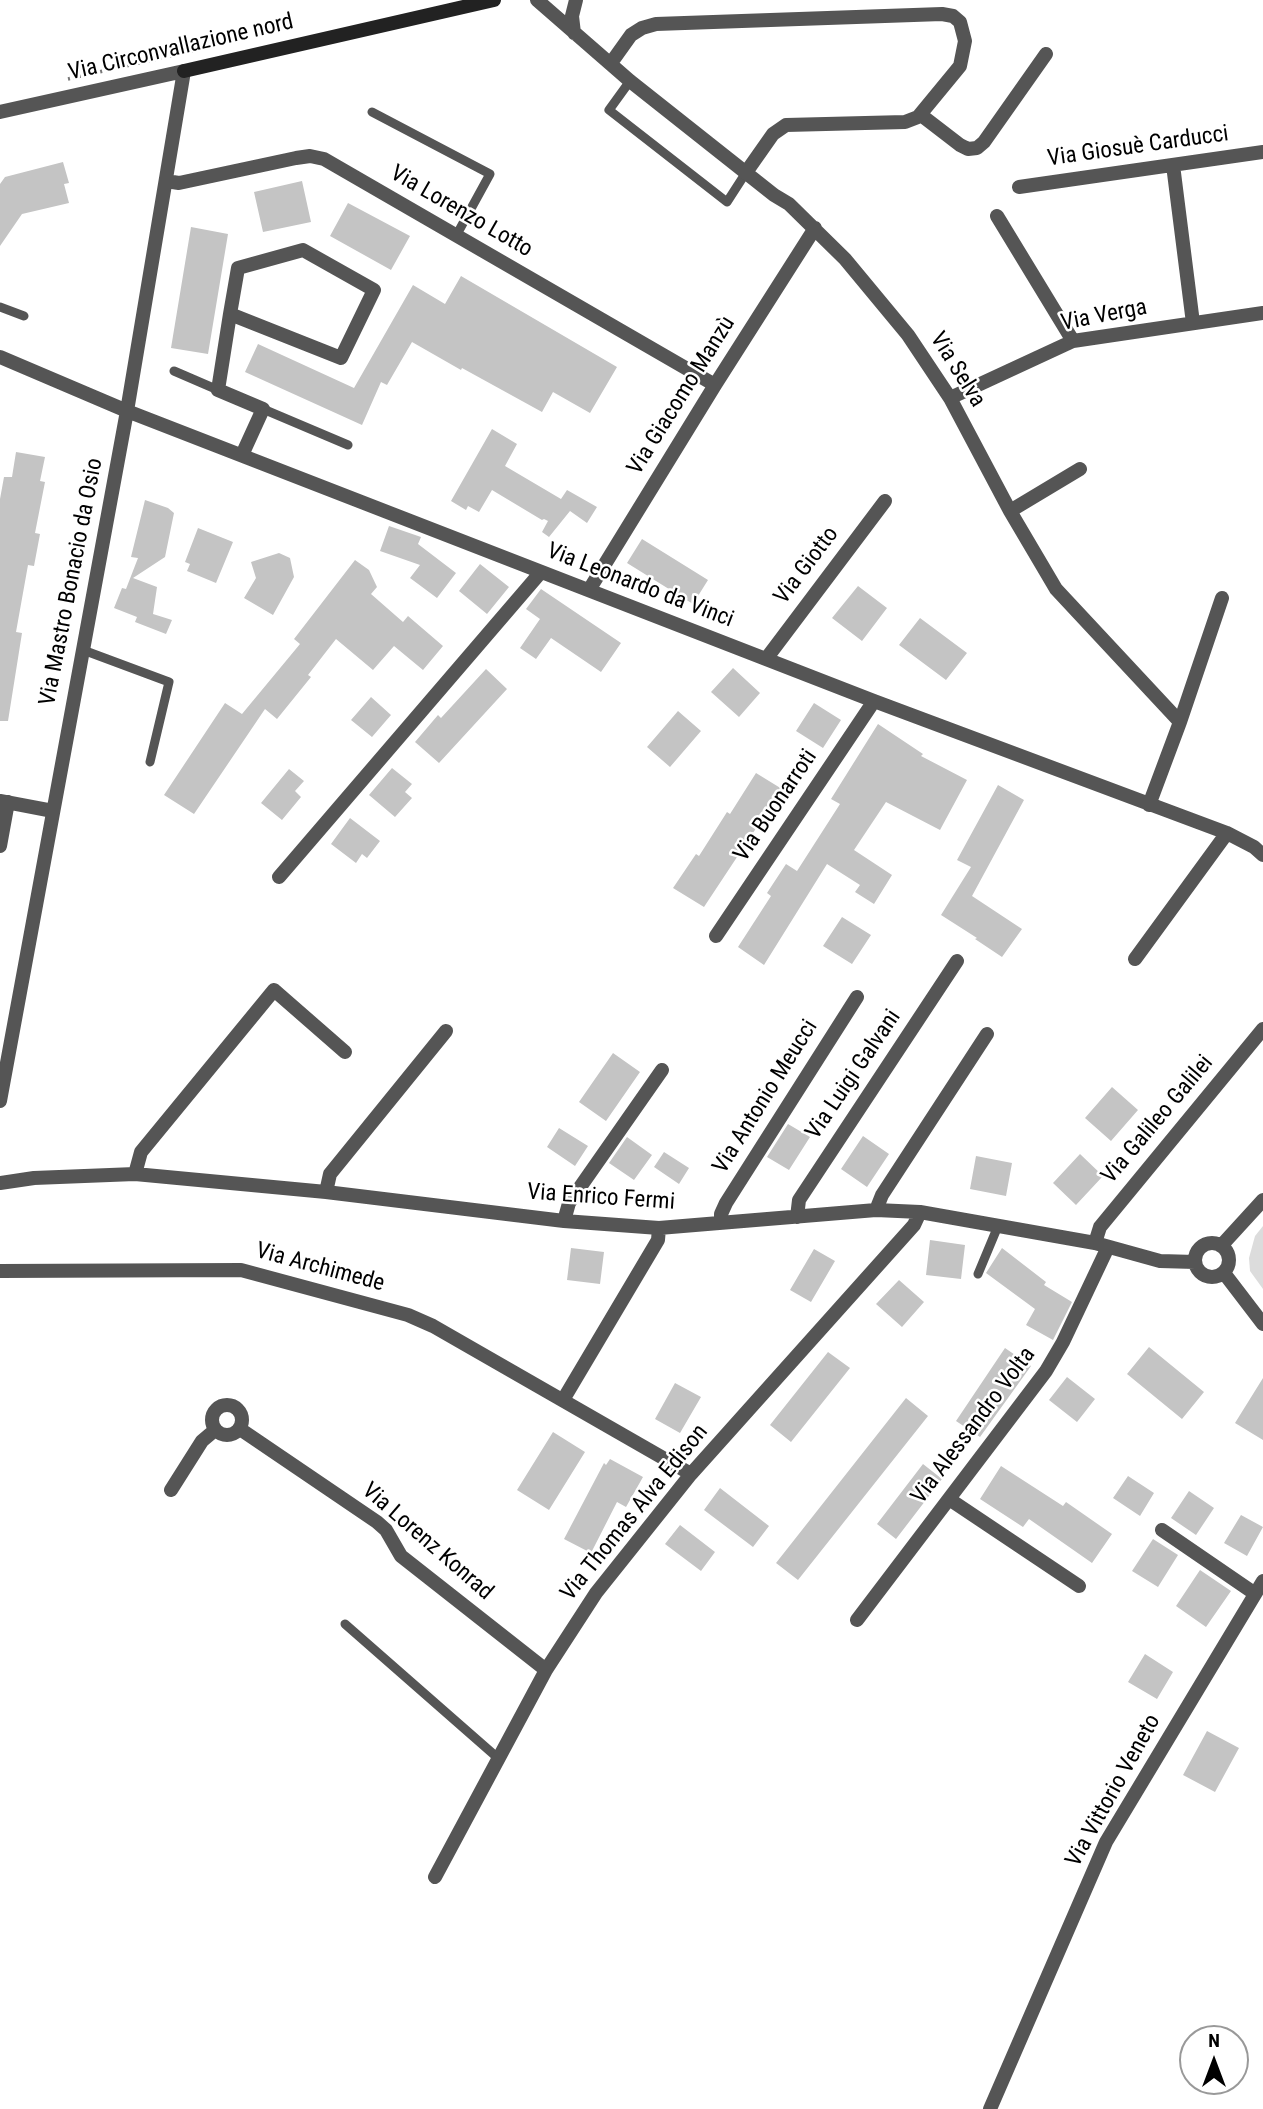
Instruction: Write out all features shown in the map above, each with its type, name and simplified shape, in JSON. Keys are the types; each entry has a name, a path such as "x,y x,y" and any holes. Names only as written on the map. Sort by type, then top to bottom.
{"street":[{"name":"Via Circonvallazione nord","path":"0,112 494,0"},
{"name":"Via Selva","path":"537,0 630,81 789,204 852,267 908,335 950,398 1010,511 1056,589 1180,722"},
{"path":"574,33 572,16 576,0"},
{"path":"611,63 631,35 649,26 664,23 948,14 960,22 965,41 960,66 920,115 905,122 786,125 773,134 747,171"},
{"path":"920,115 960,145 968,149 977,148 1046,54"},
{"name":"Via Mastro Bonacio da Osio","path":"0,1101 4,1056 53,811 127,411 184,71"},
{"name":"Via Giosuè Carducci","path":"1019,187 1263,152"},
{"name":"Via Lorenzo Lotto","path":"166,181 179,183 310,156 324,159 715,385"},
{"path":"1173,164 1193,323"},
{"path":"998,216 1073,341"},
{"name":"Via Giacomo Manzù","path":"589,590 815,228"},
{"path":"230,314 341,358 374,290 303,250 238,268 230,314 218,390 263,409 242,455"},
{"name":"Via Verga","path":"950,398 1073,341 1263,313"},
{"name":"Via Leonardo da Vinci","path":"0,357 127,411 874,702 1227,833 1254,847 1263,855"},
{"path":"1010,511 1080,469"},
{"name":"Via Giotto","path":"766,659 885,501"},
{"path":"279,877 541,572"},
{"path":"1149,805 1222,598"},
{"name":"Via Buonarroti","path":"716,936 874,702"},
{"path":"0,846 4,802 53,811"},
{"path":"1135,959 1227,833"},
{"name":"Via Luigi Galvani","path":"797,1217 799,1200 957,961"},
{"path":"135,1174 141,1152 274,990 345,1052"},
{"name":"Via Antonio Meucci","path":"721,1223 721,1214 726,1203 856,997"},
{"name":"Via Galileo Galilei","path":"1102,1245 1100,1227 1263,1029"},
{"path":"326,1192 330,1174 446,1031"},
{"path":"876,1210 882,1195 988,1034"},
{"path":"564,1221 569,1203 662,1070"},
{"name":"Via Enrico Fermi","path":"0,1183 34,1178 135,1174 326,1192 564,1221 659,1228 876,1210 920,1212 1102,1245 1160,1261 1195,1262"},
{"path":"1221,1246 1263,1200"},
{"name":"Via Thomas Alva Edison","path":"435,1877 546,1670 596,1593 691,1474 914,1225 920,1212"},
{"path":"563,1400 658,1240 659,1228"},
{"path":"1212,1243 1221,1246 1227,1252 1229,1261 1224,1273 1216,1277 1202,1275 1195,1262 1196,1254 1200,1248 1212,1243"},
{"name":"Via Alessandro Volta","path":"856,1620 1046,1371 1063,1342 1102,1245"},
{"name":"Via Archimede","path":"0,1271 241,1270 408,1315 433,1326 691,1474"},
{"path":"1224,1273 1263,1324"},
{"name":"Via Lorenz Konrad","path":"171,1490 202,1441 215,1430 213,1416 216,1410 227,1405 233,1406 242,1414 243,1424 240,1429 377,1522 386,1530 401,1556 546,1670"},
{"path":"215,1430 223,1436 229,1436 240,1429"},
{"path":"949,1499 1079,1586"},
{"path":"1162,1530 1259,1587"},
{"name":"Via Vittorio Veneto","path":"990,2109 1106,1842 1259,1587"}],"lane":[{"path":"630,81 609,110 727,202 747,171"},
{"path":"372,112 490,174 456,236"},
{"path":"0,306 24,316"},
{"path":"174,371 218,390"},
{"path":"263,409 348,445"},
{"path":"83,650 169,682 150,762"},
{"path":"978,1274 998,1226"},
{"path":"345,1625 499,1759"}],"shaded area":[{"path":"1263,1226 1263,1289 1250,1271 1249,1258 1255,1236"}],"building":[{"path":"63,162 69,183 64,184 69,203 22,214 0,246 0,184 5,177"},
{"path":"302,181 311,222 263,232 254,192"},
{"path":"348,203 410,236 391,270 330,236"},
{"path":"191,227 228,234 208,354 171,348"},
{"path":"461,276 617,367 590,413 553,392 542,412 412,342 387,385 381,382 362,425 245,372 258,344 354,388 413,285 445,304"},
{"path":"492,429 517,444 505,466 561,499 567,490 597,507 587,523 570,511 549,537 542,532 548,521 492,490 479,512 468,506 466,510 451,501"},
{"path":"16,452 45,457 40,481 45,482 35,533 40,534 34,566 28,565 16,632 22,633 8,721 0,721 0,499 4,477 12,477"},
{"path":"145,500 168,508 174,513 165,557 133,578 157,587 153,614 172,620 166,634 135,622 137,617 114,608 122,588 126,589 138,558 131,557"},
{"path":"389,526 421,537 418,544 456,573 437,598 410,578 420,565 380,551"},
{"path":"198,528 233,542 216,583 187,571 190,564 185,562"},
{"path":"642,539 708,580 693,604 627,563"},
{"path":"279,553 290,558 294,577 273,615 244,598 256,578 251,562"},
{"path":"355,560 369,570 377,587 371,594 403,622 408,616 443,646 423,670 394,646 373,670 336,639 308,675 311,677 277,719 265,709 194,814 164,795 225,703 242,714 300,644 294,639"},
{"path":"480,564 509,587 487,614 459,591"},
{"path":"858,586 887,608 862,641 832,618"},
{"path":"541,589 621,643 601,672 551,638 536,659 520,648 540,619 526,609"},
{"path":"920,618 967,653 946,680 899,645"},
{"path":"733,668 760,693 739,717 711,692"},
{"path":"486,669 507,689 439,763 415,742 438,715 441,718"},
{"path":"371,697 391,715 372,737 351,720"},
{"path":"814,703 841,720 823,748 796,731"},
{"path":"678,711 701,731 670,767 647,747"},
{"path":"878,724 923,754 921,756 967,780 940,830 886,802 854,850 892,875 874,904 855,892 860,885 827,864 764,965 738,947 771,896 767,893 786,864 797,871 840,804 831,799"},
{"path":"392,768 412,784 405,792 412,798 395,817 369,795"},
{"path":"289,769 304,781 295,791 301,797 282,820 261,803"},
{"path":"756,773 782,789 704,907 673,888 696,854 699,856 727,812 730,814"},
{"path":"998,785 1024,800 972,896 1022,929 1002,957 941,915 971,867 957,860"},
{"path":"350,818 380,841 367,858 362,854 356,863 331,844"},
{"path":"842,917 871,935 852,964 823,946"},
{"path":"613,1053 640,1072 606,1121 579,1102"},
{"path":"1112,1087 1138,1110 1111,1141 1085,1118"},
{"path":"788,1124 810,1137 789,1170 767,1157"},
{"path":"559,1128 588,1146 575,1166 547,1147"},
{"path":"863,1136 889,1154 867,1187 841,1169"},
{"path":"627,1137 652,1155 634,1180 609,1163"},
{"path":"664,1152 689,1168 679,1184 654,1167"},
{"path":"1080,1154 1103,1176 1076,1205 1053,1183"},
{"path":"976,1156 1012,1163 1006,1196 970,1189"},
{"path":"930,1240 965,1245 961,1279 926,1275"},
{"path":"571,1248 604,1252 600,1284 567,1280"},
{"path":"1002,1248 1046,1282 1044,1285 1072,1302 1053,1340 1026,1325 1035,1309 986,1273"},
{"path":"814,1249 835,1261 811,1302 790,1290"},
{"path":"899,1280 924,1302 902,1327 876,1304"},
{"path":"1149,1347 1204,1392 1182,1419 1127,1374"},
{"path":"1005,1348 1031,1366 980,1437 956,1421"},
{"path":"828,1352 850,1368 791,1442 770,1425"},
{"path":"1067,1377 1095,1399 1077,1422 1049,1400"},
{"path":"1263,1378 1263,1440 1235,1423"},
{"path":"675,1383 701,1397 680,1433 655,1419"},
{"path":"906,1398 928,1416 798,1580 776,1563"},
{"path":"553,1432 585,1452 549,1510 517,1490"},
{"path":"610,1459 643,1477 626,1507 617,1502 591,1553 564,1539 604,1463 606,1465"},
{"path":"923,1464 942,1479 896,1539 877,1524"},
{"path":"1001,1466 1063,1506 1066,1502 1112,1534 1092,1563 1029,1519 1023,1527 980,1499"},
{"path":"1128,1476 1154,1493 1140,1516 1113,1498"},
{"path":"720,1488 769,1526 753,1547 704,1510"},
{"path":"1189,1491 1214,1508 1196,1535 1171,1518"},
{"path":"1241,1515 1263,1527 1247,1556 1224,1543"},
{"path":"680,1525 715,1552 701,1571 665,1544"},
{"path":"1153,1539 1178,1555 1158,1587 1132,1571"},
{"path":"1200,1570 1231,1591 1206,1627 1176,1606"},
{"path":"1145,1654 1173,1672 1157,1699 1128,1682"},
{"path":"1207,1731 1239,1748 1215,1792 1183,1775"}]}
